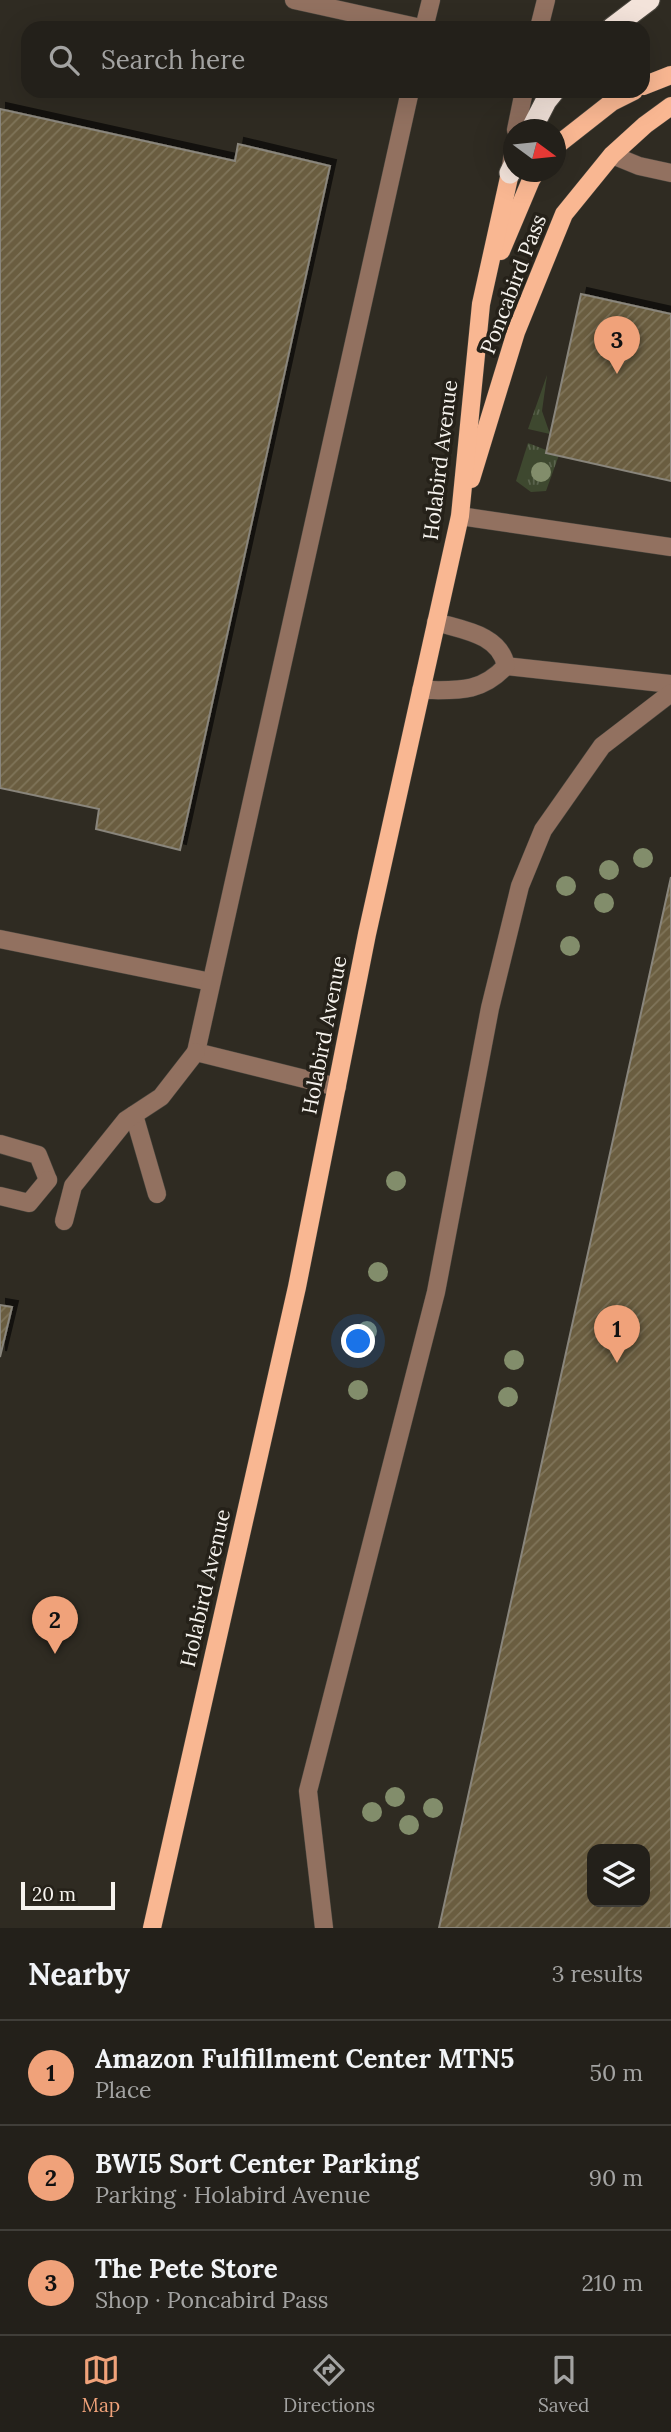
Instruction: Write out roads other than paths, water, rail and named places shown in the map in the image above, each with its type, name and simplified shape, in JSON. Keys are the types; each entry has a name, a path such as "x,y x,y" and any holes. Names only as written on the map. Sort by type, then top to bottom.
{"highway":[{"path":"621,21 649,0"},
{"path":"537,119 548,98"}],"main road":[{"path":"650,83 671,75"},
{"path":"566,138 620,98"},
{"name":"Poncabird Pass","path":"460,516 516,332 564,214 612,155 671,106"},
{"name":"Holabird Avenue","path":"152,1928 294,1300 367,934 460,516 481,304 509,182"},
{"name":"Poncabird Pass","path":"481,304 530,182"}],"street":[{"path":"294,0 390,21"},
{"path":"424,21 431,0"},
{"path":"541,21 546,0"},
{"path":"64,1222 74,1186 126,1120 161,1097 196,1052 408,98"},
{"path":"518,119 523,98"},
{"path":"612,155 639,166 671,173"},
{"path":"460,516 671,547"},
{"path":"436,622 481,635 496,645 504,656 506,666"},
{"path":"506,666 671,684"},
{"path":"421,690 465,690 484,685 506,666"},
{"path":"324,1928 308,1791 436,1292 490,1008 520,886 543,830 602,746 671,693"},
{"path":"0,939 211,982"},
{"path":"196,1052 337,1087"},
{"path":"134,1115 157,1194"},
{"path":"0,1144 38,1155 48,1180"},
{"path":"48,1180 74,1186"},
{"path":"0,1196 29,1203 48,1180"}],"place":[{"name":"The Pete Store","path":"617,374"},
{"name":"Amazon Fulfillment Center MTN5","path":"617,1363"},
{"name":"BWI5 Sort Center Parking","path":"55,1654"}]}
